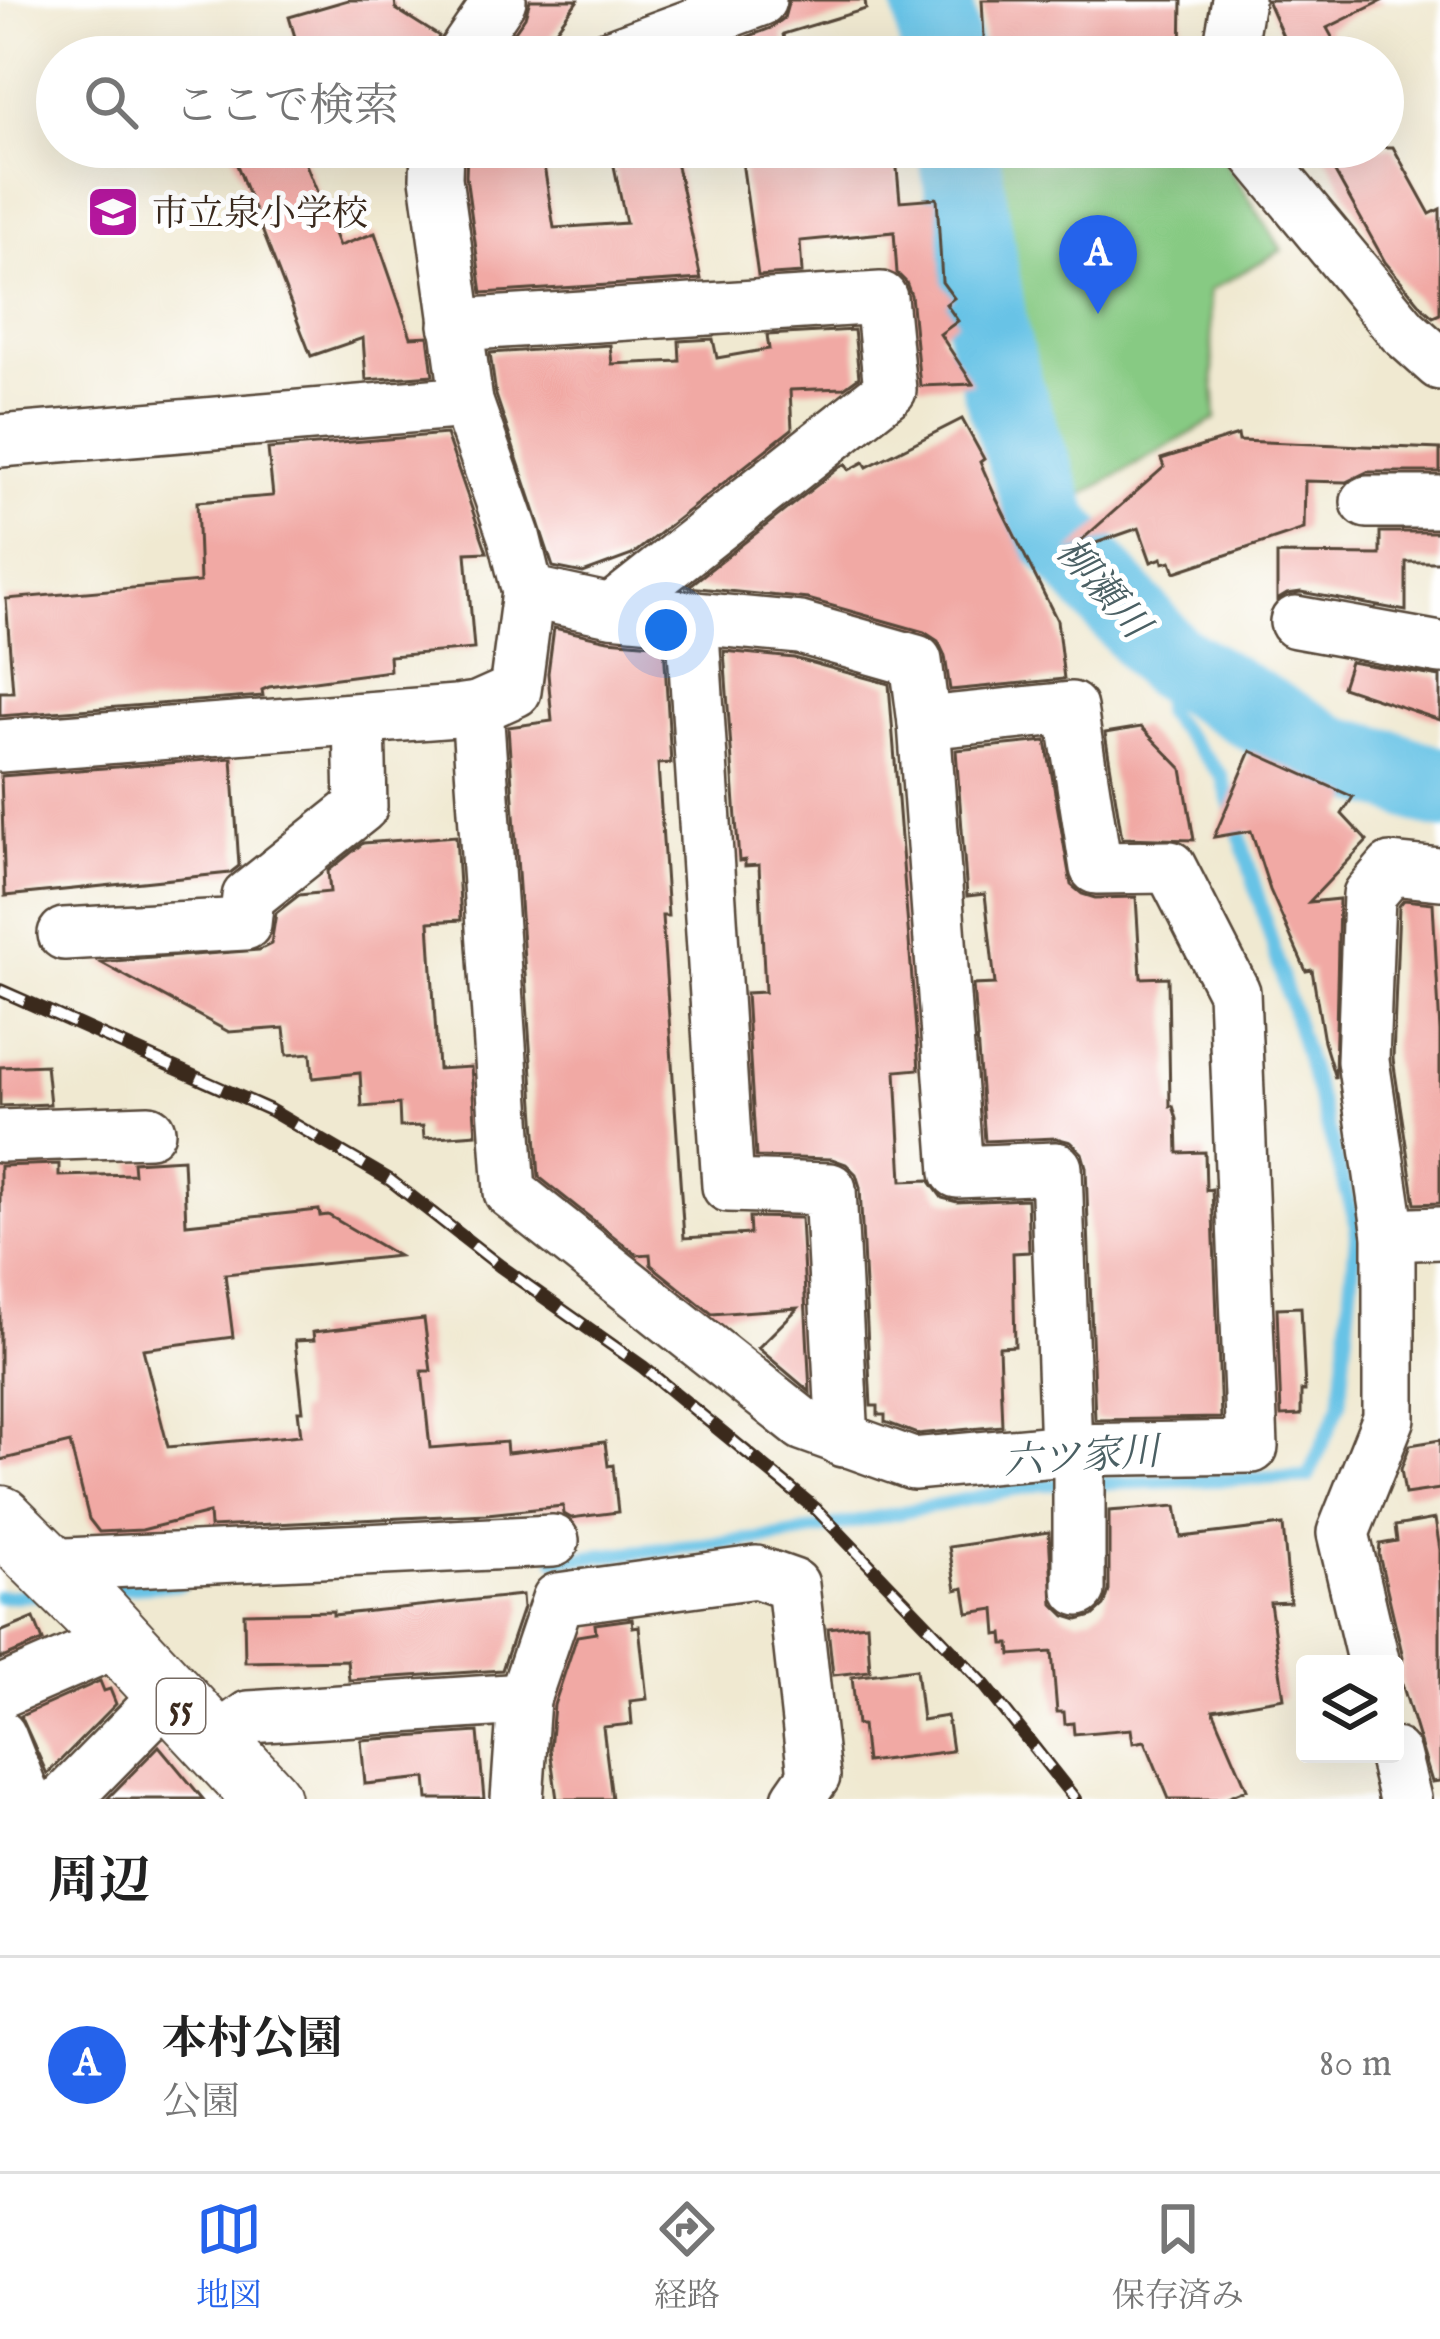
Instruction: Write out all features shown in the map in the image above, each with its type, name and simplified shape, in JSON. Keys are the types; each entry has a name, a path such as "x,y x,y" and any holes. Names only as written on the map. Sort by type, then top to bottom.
{"main road":[{"name":"55","path":"0,1519 267,1799"}],"street":[{"path":"475,36 500,0"},
{"path":"663,36 760,0"},
{"path":"1232,36 1238,0"},
{"path":"0,746 477,708 515,691 529,592 467,402 436,168"},
{"path":"1268,168 1403,332 1440,364"},
{"path":"455,325 881,298 890,390 611,610"},
{"path":"0,441 467,402"},
{"path":"1367,502 1440,502"},
{"path":"529,592 611,610 800,628 916,661 957,1172 1056,1168 1079,1590"},
{"path":"692,617 728,1186 830,1189 843,1441"},
{"path":"1296,622 1440,648"},
{"path":"477,708 510,1192 804,1425 843,1441 913,1464 1072,1450 1252,1447 1234,992 1170,867 1096,868 1071,708 924,722"},
{"path":"64,934 245,924 248,897 361,807 358,718"},
{"path":"1372,1655 1343,1534 1389,1418 1389,1235 1364,1061 1369,895 1391,869 1440,874"},
{"path":"0,1136 149,1131"},
{"path":"1389,1235 1440,1233"},
{"path":"0,1692 79,1599 553,1541"},
{"path":"517,1799 524,1699 558,1599 757,1572 793,1585 814,1776 799,1799"},
{"path":"65,1799 169,1693"},
{"path":"214,1742 249,1718 524,1699"},
{"path":"0,1736 25,1799"},
{"path":"1396,1763 1405,1799"}],"green space":[{"path":"972,168 1229,168 1282,250 1209,291 1216,419 1068,503 989,337"}],"building":[{"path":"348,0 395,0 396,9 439,36 295,36 289,17"},
{"path":"530,0 578,0 551,36 512,36"},
{"path":"789,0 865,0 866,9 783,36 750,36 784,18"},
{"path":"982,0 1182,0 1181,36 984,36"},
{"path":"1267,0 1384,0 1327,28 1331,36 1283,36"},
{"path":"1404,167 1430,214 1440,209 1440,314 1433,317 1425,310 1385,262 1333,168"},
{"path":"238,168 307,168 339,246 375,233 411,337 428,336 433,375 366,380 363,338 311,356"},
{"path":"466,168 544,168 554,228 626,223 614,168 677,168 701,279 482,293"},
{"path":"743,168 897,168 900,201 937,198 942,282 954,298 946,304 958,321 940,334 973,384 920,386 911,295 897,273 894,232 800,241 802,273 758,276"},
{"path":"854,330 859,377 844,388 790,390 792,429 632,555 583,573 553,567 496,395 490,353 610,345 612,364 680,361 679,341 713,339 717,358 769,349 767,335"},
{"path":"962,419 1057,620 1064,679 950,690 945,656 938,641 924,632 808,599 688,587 841,466 846,464 849,470 864,462 867,467"},
{"path":"446,434 487,552 466,553 474,649 389,656 390,671 269,687 262,690 263,696 0,716 0,692 13,692 6,599 200,582 197,502 273,496 268,449"},
{"path":"1238,435 1239,441 1440,449 1440,472 1367,472 1346,482 1305,481 1304,529 1175,572 1171,561 1151,562 1139,528 1067,553 1164,467 1161,459"},
{"path":"1380,532 1440,532 1440,562 1406,562 1406,611 1301,592 1277,600 1277,554 1380,555"},
{"path":"554,628 608,640 664,645 671,763 658,764 668,916 662,916 684,1238 750,1234 749,1217 801,1218 810,1392 758,1348 798,1308 712,1314 651,1265 650,1254 637,1255 539,1177 508,727 552,721 548,673"},
{"path":"724,651 794,658 889,684 919,1069 896,1071 902,1181 929,1180 942,1198 957,1202 1027,1199 1029,1252 1013,1253 1015,1346 999,1347 1002,1426 917,1434 878,1415 878,1406 871,1406 856,1174 832,1159 756,1157 746,993 765,992 759,865 745,866 745,860 739,861"},
{"path":"1350,662 1440,677 1440,720 1342,687"},
{"path":"1141,727 1182,769 1194,840 1122,838 1105,733"},
{"path":"1046,741 1071,885 1095,898 1136,897 1141,978 1168,977 1170,1106 1177,1119 1178,1153 1205,1152 1206,1190 1212,1189 1221,1418 1095,1420 1082,1153 1071,1142 1056,1138 985,1141 973,985 995,984 985,894 967,896 956,750"},
{"path":"1251,751 1353,797 1342,814 1367,841 1309,902 1339,899 1335,1078 1312,970 1306,971 1270,890 1251,831 1214,837"},
{"path":"232,758 239,866 230,873 5,896 1,776"},
{"path":"456,836 461,920 429,922 438,1069 471,1067 476,1134 424,1138 423,1126 400,1127 399,1104 362,1107 360,1073 313,1078 311,1053 287,1055 284,1028 229,1032 100,962 259,950 271,944 276,913 299,895 330,892 328,871 363,843"},
{"path":"1404,900 1433,903 1440,1032 1440,1203 1415,1204 1393,1059 1399,906"},
{"path":"46,1065 50,1104 0,1106 0,1067"},
{"path":"183,1159 186,1224 319,1210 320,1216 328,1215 398,1256 225,1274 233,1337 143,1349 168,1447 301,1435 295,1341 314,1340 313,1332 424,1319 431,1371 422,1371 430,1448 506,1442 507,1453 605,1442 608,1466 613,1465 618,1512 571,1518 564,1514 563,1506 210,1527 209,1513 142,1530 99,1532 89,1519 70,1443 0,1460 0,1166 59,1164 59,1176 134,1174 133,1162"},
{"path":"1301,1307 1305,1391 1301,1391 1301,1415 1281,1416 1277,1308"},
{"path":"1440,1440 1440,1489 1405,1494 1401,1469 1410,1445"},
{"path":"1176,1506 1181,1537 1283,1525 1290,1602 1270,1603 1284,1698 1213,1710 1247,1789 1223,1799 1169,1799 1145,1741 1133,1743 1131,1729 1074,1734 1073,1723 1065,1724 1064,1712 1057,1712 1052,1652 1011,1655 1003,1634 997,1635 995,1609 968,1613 964,1588 956,1590 949,1547 1049,1532 1053,1604 1065,1616 1078,1620 1104,1606 1109,1591 1109,1511"},
{"path":"1435,1519 1440,1550 1440,1781 1432,1782 1404,1690 1404,1655 1379,1555 1380,1544 1397,1541 1395,1526"},
{"path":"522,1595 523,1608 502,1670 349,1680 347,1660 245,1662 244,1613 333,1611 333,1615"},
{"path":"34,1618 43,1641 0,1659 0,1632"},
{"path":"632,1619 633,1627 639,1626 647,1699 630,1701 632,1724 603,1727 612,1799 557,1799 550,1750 554,1705 577,1636 596,1633 595,1624"},
{"path":"867,1624 870,1671 833,1675 828,1628"},
{"path":"916,1669 922,1720 947,1716 952,1751 866,1762 852,1677"},
{"path":"100,1681 104,1691 110,1689 116,1704 47,1774 21,1716"},
{"path":"478,1732 484,1799 428,1799 426,1778 365,1784 361,1740"},
{"path":"159,1746 203,1799 107,1799"}],"waterway":[{"name":"柳瀬川","path":"932,0 938,36"},
{"name":"柳瀬川","path":"961,168 989,337 1052,527 1168,660 1330,755 1440,789"},
{"name":"六ツ家川","path":"1089,1484 1308,1477 1340,1404 1357,1226 1222,776 1165,712 1168,660"},
{"name":"六ツ家川","path":"556,1560 779,1537 1042,1484 1067,1484"},
{"name":"六ツ家川","path":"101,1589 180,1584"},
{"name":"六ツ家川","path":"0,1597 43,1594"}],"railway":[{"path":"0,990 270,1110 390,1180 500,1266 643,1367 817,1510 983,1683 1075,1799"}],"place":[{"name":"市立泉小学校","path":"113,212"},
{"name":"本村公園","path":"1098,314"}]}
